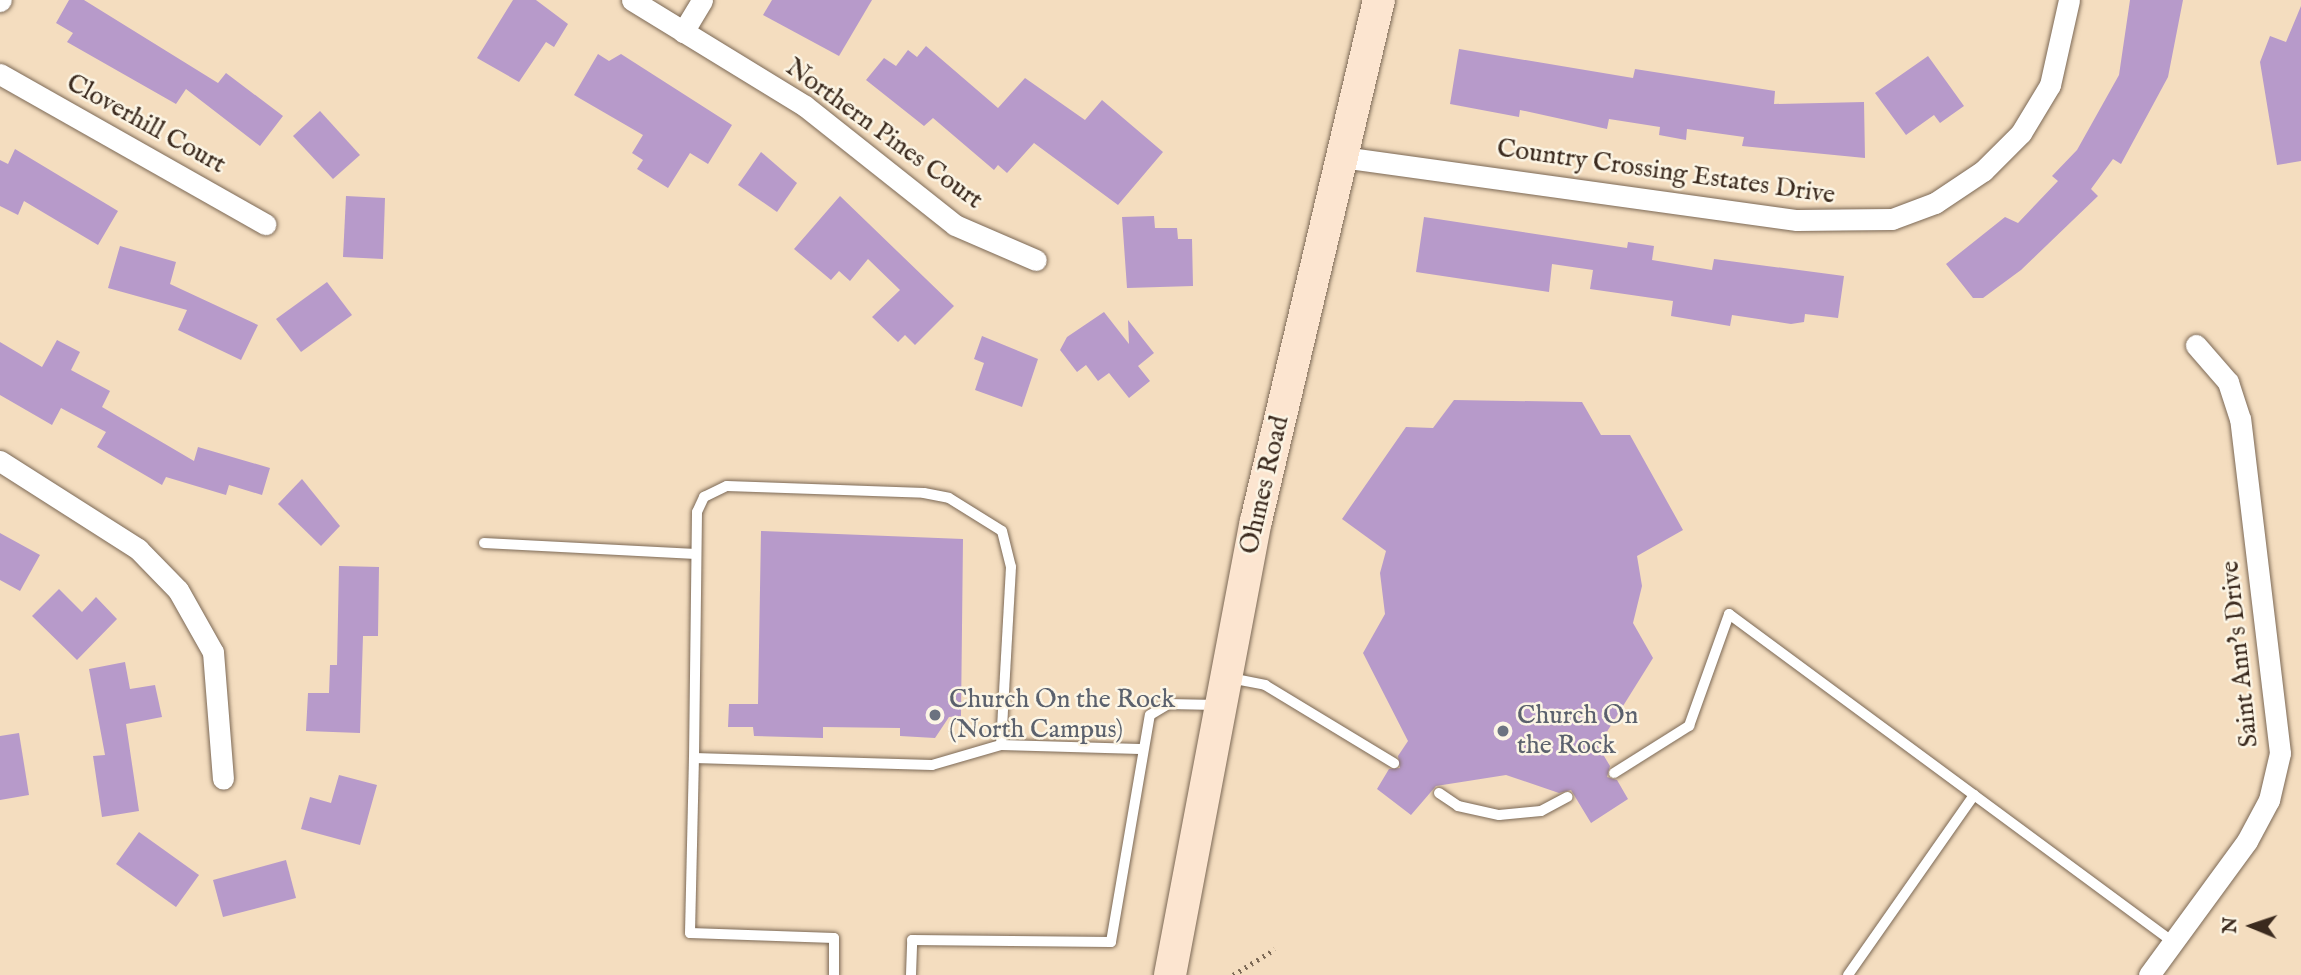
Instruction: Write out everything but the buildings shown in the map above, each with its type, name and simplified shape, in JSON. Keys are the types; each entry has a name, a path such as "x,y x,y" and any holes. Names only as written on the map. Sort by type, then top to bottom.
{"main road":[{"name":"Ohmes Road","path":"1170,975 1220,691 1379,0"}],"street":[{"name":"Northern Pines Court","path":"632,0 806,106 955,225 1036,260"},
{"path":"683,32 702,0"},
{"name":"Country Crossing Estates Drive","path":"1342,157 1797,220 1892,219 1935,203 1983,171 2021,133 2050,85 2070,0"},
{"name":"Cloverhill Court","path":"0,74 265,224"},
{"name":"Saint Ann's Drive","path":"2149,975 2247,841 2269,800 2280,753 2240,419 2228,382 2196,345"},
{"path":"0,461 138,550 178,590 213,652 222,779"}],"lane":[{"path":"834,975 834,938 690,933 697,512 705,497 727,486 924,493 980,515 1002,531 1011,567 1001,745"},
{"path":"484,543 696,554"},
{"path":"1614,773 1689,726 1730,614 2173,942"},
{"path":"911,975 912,940 1111,942 1140,749 1150,715 1168,704 1220,691 1265,685 1394,763"},
{"path":"694,758 932,765 1001,745 1140,749"},
{"path":"1438,793 1458,806 1499,815 1541,811 1567,797"},
{"path":"1848,975 1974,795"}],"path":[{"path":"1233,975 1275,949"}],"place":[{"name":"Church On the Rock (North Campus)","path":"935,715"},
{"name":"Church On the Rock","path":"1503,731"}]}
